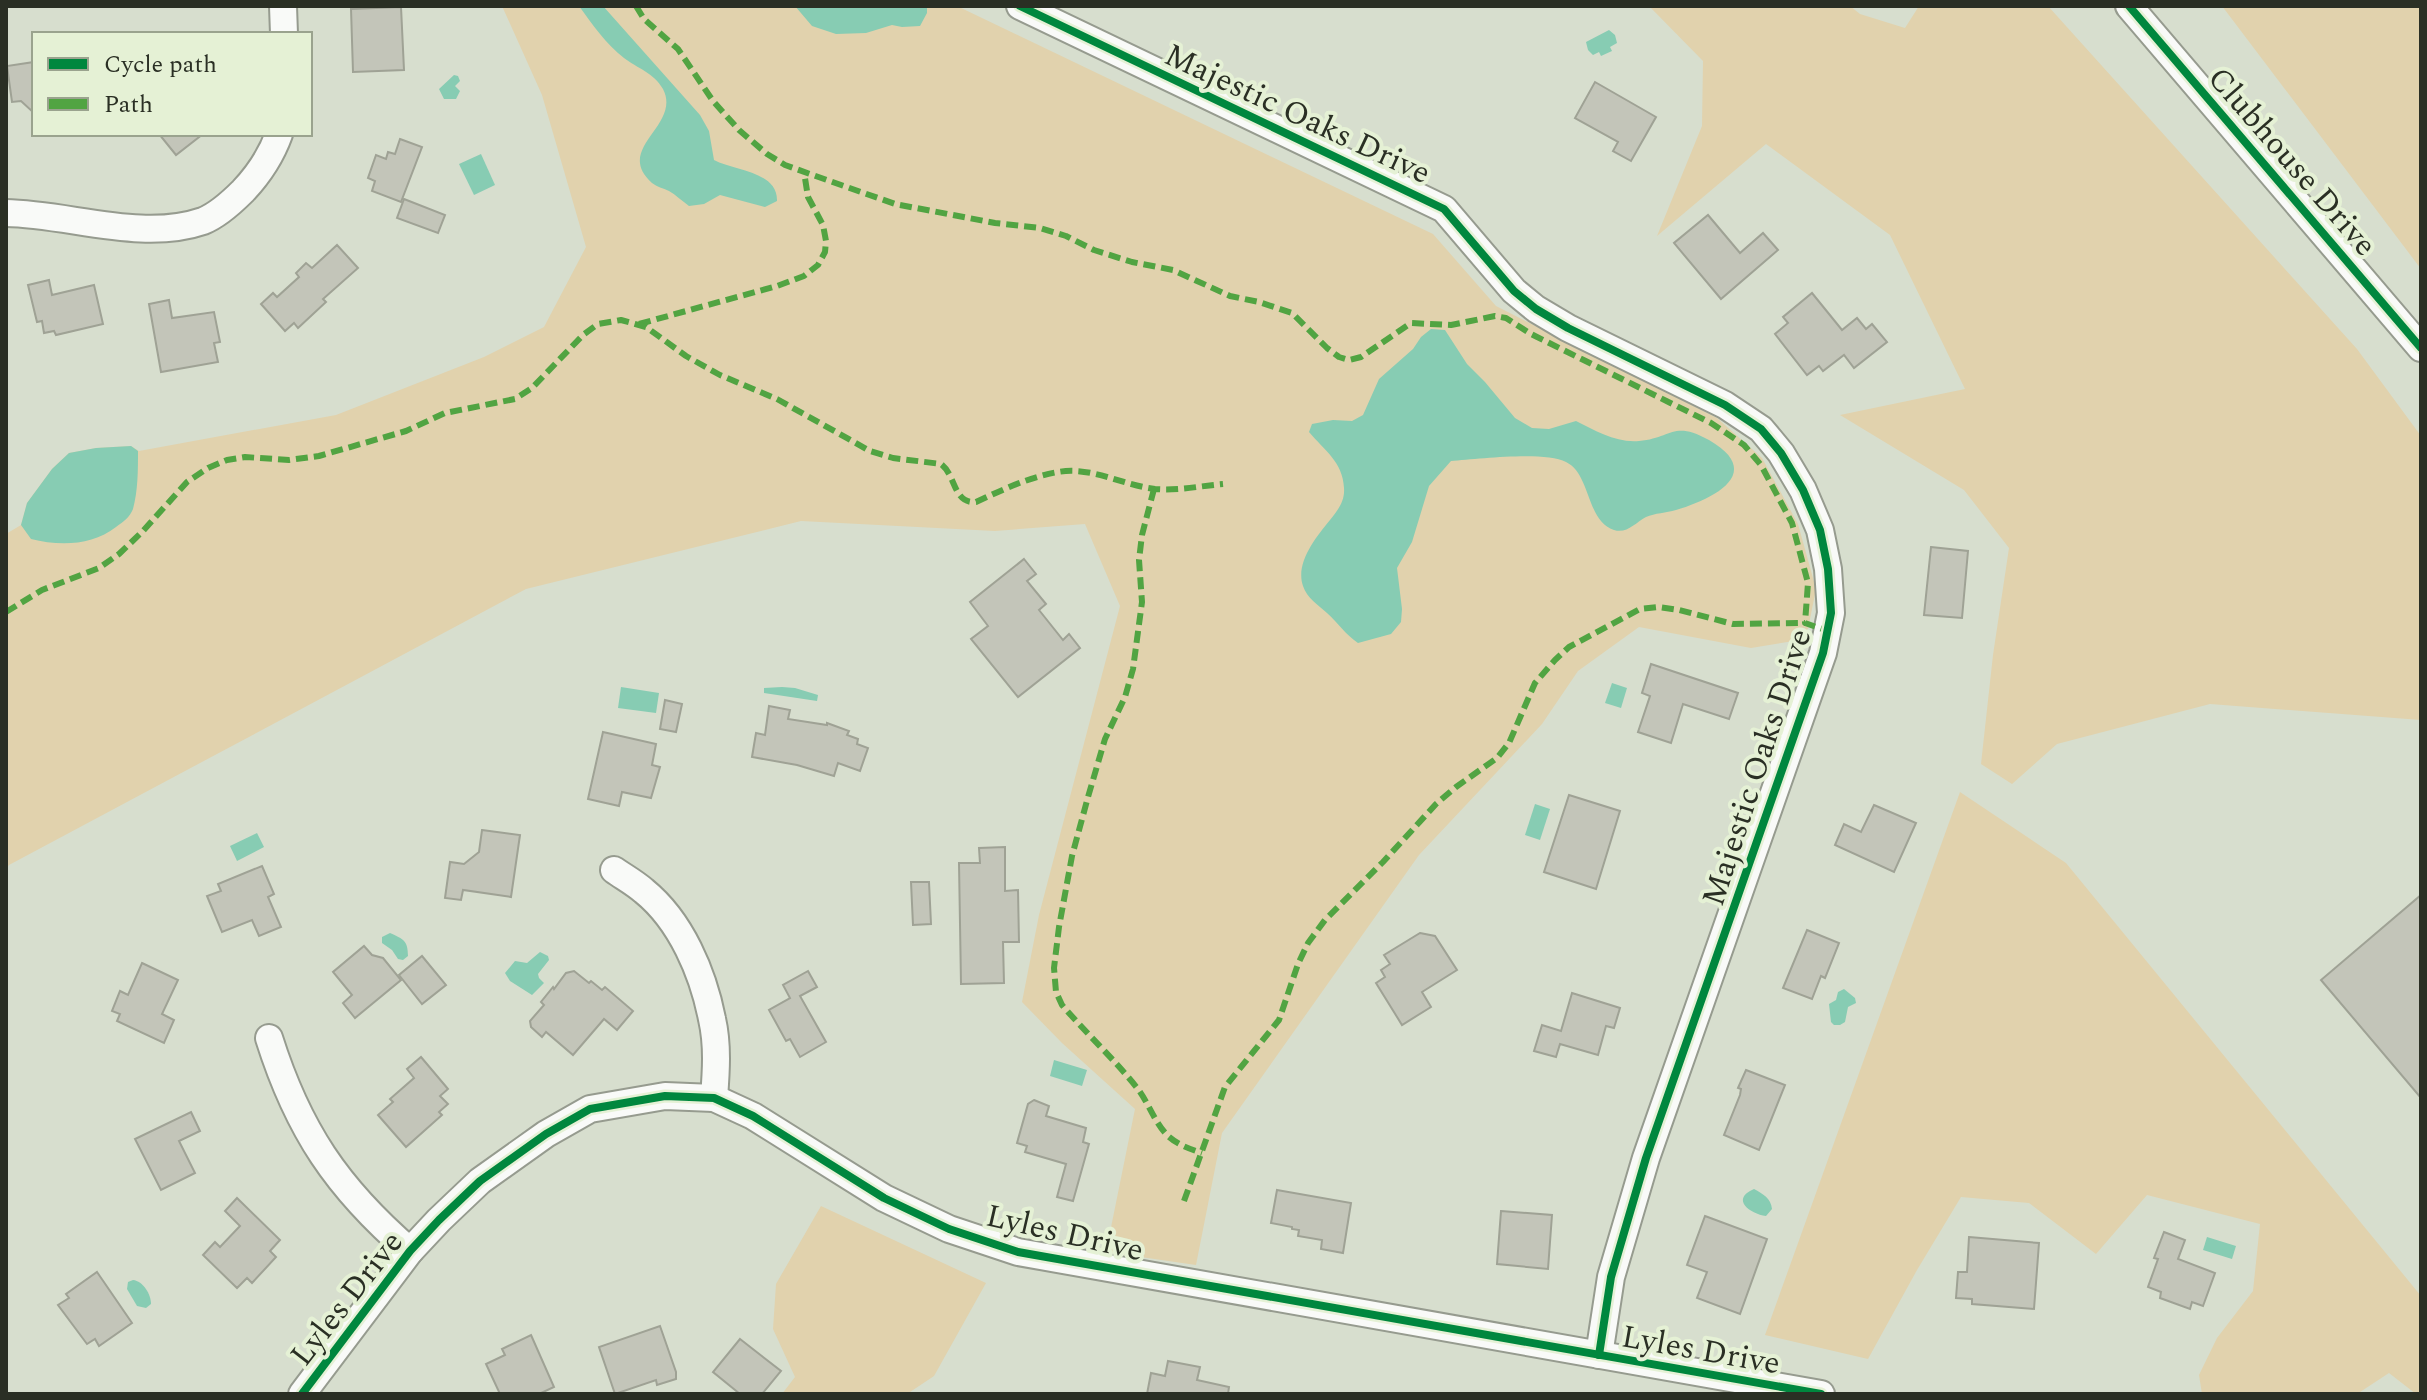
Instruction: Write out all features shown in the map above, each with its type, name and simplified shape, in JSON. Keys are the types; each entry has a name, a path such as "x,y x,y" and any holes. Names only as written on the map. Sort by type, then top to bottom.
{"street":[{"path":"283,6 284,32"},
{"name":"Majestic Oaks Drive","path":"1020,6 1444,209 1514,291 1536,309 1568,328 1725,405 1761,429 1781,453 1803,490 1820,530 1828,569 1831,613 1823,653 1646,1158 1611,1277 1599,1355"},
{"name":"Clubhouse Drive","path":"2129,6 2421,348"},
{"path":"6,213 171,229 206,220 233,201 257,177 278,136"},
{"path":"614,870 646,892 685,943 702,983 712,1019 716,1059 714,1098"},
{"path":"269,1038 295,1109 321,1153 354,1198 410,1251"},
{"name":"Lyles Drive","path":"302,1394 410,1251 480,1181 546,1134 590,1109 665,1096 714,1098 753,1116 884,1198 949,1229 1018,1252 1821,1394"}],"shaded area":[{"path":"502,6 957,6 1433,234 1496,306 1717,418 1762,458 1798,524 1816,589 1806,639 1751,648 1639,627 1578,671 1542,724 1419,855 1222,1133 1196,1265 1106,1252 1135,1109 1022,1002 1039,915 1120,606 1085,524 995,531 801,521 526,589 6,869 6,534 21,525 27,503 52,469 69,453 131,446 139,451 336,415 484,357 544,327 586,247 542,95"},
{"path":"579,6 603,6 700,115 709,131 714,160 763,178 775,191 777,201 765,207 720,195 704,204 689,206 652,183 642,170 640,159 643,148 664,114 666,102 663,89 650,75 611,46"},
{"path":"795,6 927,6 927,13 920,26 892,25 866,33 836,34 812,26"},
{"path":"1649,6 1850,6 1860,14 1905,28 1919,6 2048,6 2357,349 2421,436 2421,720 2210,704 2057,744 2012,784 1981,764 2009,548 1964,490 1840,415 1965,389 1890,235 1766,144 1657,236 1702,126 1703,61"},
{"path":"2222,6 2421,6 2421,269"},
{"path":"1609,30 1615,35 1617,43 1610,47 1612,51 1601,56 1599,52 1593,55 1586,42"},
{"path":"454,75 460,81 455,86 460,91 456,99 444,99 439,89"},
{"path":"481,154 495,185 474,195 459,164"},
{"path":"1431,329 1445,330 1467,364 1515,418 1532,428 1549,429 1576,421 1606,436 1631,441 1688,431 1709,440 1725,452 1733,463 1733,474 1718,492 1705,499 1646,517 1619,531 1605,525 1598,517 1580,476 1566,462 1528,456 1451,461 1429,486 1412,542 1397,568 1401,622 1391,634 1358,643 1313,601 1303,586 1304,559 1338,509 1344,493 1343,479 1336,464 1309,432 1312,424 1333,420 1352,421 1363,415 1379,379"},
{"path":"131,446 138,451 136,495 133,509 126,519 107,533 86,541 53,543 31,539 21,525 27,503 52,469 69,453"},
{"path":"1612,683 1627,688 1621,708 1605,703"},
{"path":"621,687 659,693 656,713 618,708"},
{"path":"782,687 818,695 817,701 764,693 764,688"},
{"path":"1960,792 2066,863 2421,1296 2421,1394 2416,1394 2389,1373 2357,1394 2202,1394 2199,1375 2217,1338 2253,1291 2260,1224 2147,1195 2096,1254 2029,1203 1961,1197 1868,1359 1765,1335"},
{"path":"1535,804 1550,809 1540,840 1525,835"},
{"path":"257,833 264,847 237,861 230,846"},
{"path":"390,933 406,943 408,956 403,960 382,943 382,937"},
{"path":"540,952 549,960 538,974 544,983 532,995 510,981 505,973 515,961 527,963"},
{"path":"1844,989 1855,998 1856,1003 1848,1007 1845,1022 1834,1025 1829,1004"},
{"path":"1054,1060 1087,1070 1082,1086 1050,1076"},
{"path":"1754,1189 1770,1202 1772,1209 1766,1216 1745,1206 1744,1197"},
{"path":"821,1206 986,1283 934,1376 907,1394 782,1394 795,1377 773,1329 776,1284"},
{"path":"2207,1237 2236,1246 2232,1259 2203,1250"},
{"path":"133,1280 148,1292 151,1304 146,1308 137,1306 127,1289 128,1282"}],"building":[{"path":"401,7 404,70 353,72 351,9"},
{"path":"32,62 32,111 21,101 12,102 7,66"},
{"path":"1595,82 1656,117 1631,161 1613,151 1618,142 1575,118"},
{"path":"161,136 200,136 176,155"},
{"path":"400,139 422,147 401,202 372,191 375,181 368,178 376,155 386,159 388,152 395,154"},
{"path":"404,199 445,215 438,233 397,218"},
{"path":"1708,215 1740,253 1763,233 1778,250 1721,299 1674,243"},
{"path":"337,245 358,268 323,299 326,302 298,328 294,323 285,331 261,304 273,293 277,297 299,277 296,273 306,263 312,268"},
{"path":"49,280 52,295 94,285 103,324 56,335 54,331 44,333 42,321 37,322 28,285"},
{"path":"1812,293 1842,330 1857,318 1866,329 1872,324 1887,342 1854,368 1844,355 1823,371 1819,366 1807,375 1775,334 1788,323 1783,317"},
{"path":"169,300 172,318 214,312 220,342 214,343 218,362 161,372 149,304"},
{"path":"1931,547 1968,551 1962,618 1924,615"},
{"path":"1024,559 1036,574 1027,581 1046,604 1039,610 1063,640 1069,634 1080,648 1018,697 971,639 988,626 970,602"},
{"path":"1651,664 1738,693 1729,719 1683,704 1671,743 1638,732 1650,696 1642,693"},
{"path":"665,700 682,704 676,732 660,729"},
{"path":"769,706 790,710 788,719 827,723 849,731 847,735 858,739 857,744 868,748 860,771 838,763 834,776 752,757 756,733 765,735"},
{"path":"603,732 656,744 652,765 660,767 651,798 622,792 619,806 588,799"},
{"path":"1569,795 1620,811 1596,889 1544,872"},
{"path":"1874,805 1916,823 1894,872 1835,845 1844,824 1861,832"},
{"path":"482,830 520,835 511,897 463,890 461,900 445,898 450,862 464,864 479,852"},
{"path":"1005,847 1005,891 1018,890 1019,942 1003,942 1004,983 961,984 959,863 980,863 979,848"},
{"path":"262,866 274,894 268,897 281,927 259,936 252,920 222,932 207,896 221,891 218,884"},
{"path":"911,882 929,882 931,924 913,925"},
{"path":"2421,895 2421,1098 2321,980"},
{"path":"1807,930 1839,943 1825,978 1821,976 1812,999 1783,988"},
{"path":"1420,933 1435,936 1457,970 1422,992 1431,1007 1402,1025 1376,983 1385,977 1381,970 1390,964 1384,955"},
{"path":"364,946 372,955 383,958 401,980 355,1018 343,1003 352,995 333,972"},
{"path":"422,956 446,985 422,1004 399,975"},
{"path":"142,963 178,980 162,1014 174,1020 164,1043 117,1021 120,1014 112,1011 120,991 128,995"},
{"path":"574,971 602,990 605,987 633,1011 617,1030 604,1019 573,1055 546,1032 542,1037 531,1027 530,1021 544,1005 541,1002 553,987 566,973"},
{"path":"808,971 817,987 800,996 826,1042 800,1057 790,1039 786,1041 769,1010 790,998 783,985"},
{"path":"1572,993 1620,1008 1614,1028 1606,1026 1598,1055 1560,1044 1556,1057 1534,1051 1542,1025 1561,1031"},
{"path":"421,1057 448,1089 440,1096 448,1104 439,1112 442,1115 406,1147 378,1115 393,1102 390,1099 414,1078 407,1069"},
{"path":"1746,1070 1785,1085 1759,1150 1724,1135"},
{"path":"1034,1100 1049,1106 1046,1116 1086,1128 1083,1142 1089,1144 1073,1201 1057,1197 1066,1164 1025,1152 1027,1146 1017,1143 1028,1104"},
{"path":"191,1112 200,1131 179,1141 195,1173 161,1190 135,1139"},
{"path":"1277,1190 1351,1203 1343,1253 1321,1249 1322,1240 1298,1236 1299,1230 1271,1223"},
{"path":"237,1198 280,1240 270,1251 276,1257 252,1283 247,1278 237,1288 203,1255 215,1242 220,1247 240,1226 225,1211"},
{"path":"1501,1211 1552,1215 1548,1269 1497,1264"},
{"path":"1705,1216 1767,1239 1740,1314 1697,1298 1707,1272 1687,1265"},
{"path":"2164,1232 2185,1240 2178,1259 2215,1273 2203,1306 2192,1302 2190,1309 2160,1298 2161,1292 2148,1287"},
{"path":"1969,1237 2039,1243 2034,1309 1972,1304 1972,1299 1956,1298 1958,1272 1967,1272"},
{"path":"97,1272 132,1323 99,1346 95,1339 87,1344 58,1305 69,1298 66,1294"},
{"path":"660,1326 676,1379 657,1385 656,1380 615,1394 599,1347"},
{"path":"531,1335 554,1387 539,1394 500,1394 486,1364 505,1355 502,1349"},
{"path":"740,1339 781,1371 762,1394 740,1394 713,1372"},
{"path":"1168,1361 1200,1367 1197,1380 1229,1387 1228,1394 1147,1394 1151,1373 1165,1376"}],"marked path":[{"path":"636,6 644,19 678,49 713,101 739,130 785,165 895,204 995,223 1040,228 1066,236 1094,250 1173,270 1230,296 1292,313 1327,348 1349,360 1361,357 1411,323 1451,325 1495,316 1506,318 1531,334 1711,423 1744,445 1761,465 1792,523 1808,583 1805,623 1828,631"},
{"path":"639,324 777,286 804,276 818,265 825,252 826,241 823,225 808,197 804,172"},
{"path":"6,612 42,590 99,568 119,554 187,482 208,468 245,457 289,460 319,456 406,431 445,413 515,399 532,388 583,335 598,324 621,320 646,327 686,356 720,375 777,399 870,451 893,458 941,464 959,494 969,501 976,502 1037,477 1070,471 1155,489 1223,484"},
{"path":"1154,489 1139,560 1142,602 1133,669 1125,697 1105,739 1072,856 1054,968 1056,992 1062,1005 1138,1089 1168,1136 1202,1153"},
{"path":"1184,1201 1225,1087 1279,1020 1308,943 1325,920 1436,804 1497,758 1509,743 1535,683 1555,660 1569,647 1640,609 1659,607 1679,610 1733,624 1805,623"}],"cycle path":[{"path":"1020,6 1444,209 1514,291 1536,309 1568,328 1725,405 1761,429 1781,453 1803,490 1820,530 1828,569 1831,613 1823,653 1646,1158 1611,1277 1599,1355"},
{"path":"2129,6 2421,348"},
{"path":"302,1394 410,1251 480,1181 546,1134 590,1109 665,1096 714,1098 753,1116 884,1198 949,1229 1018,1252 1821,1394"}]}
